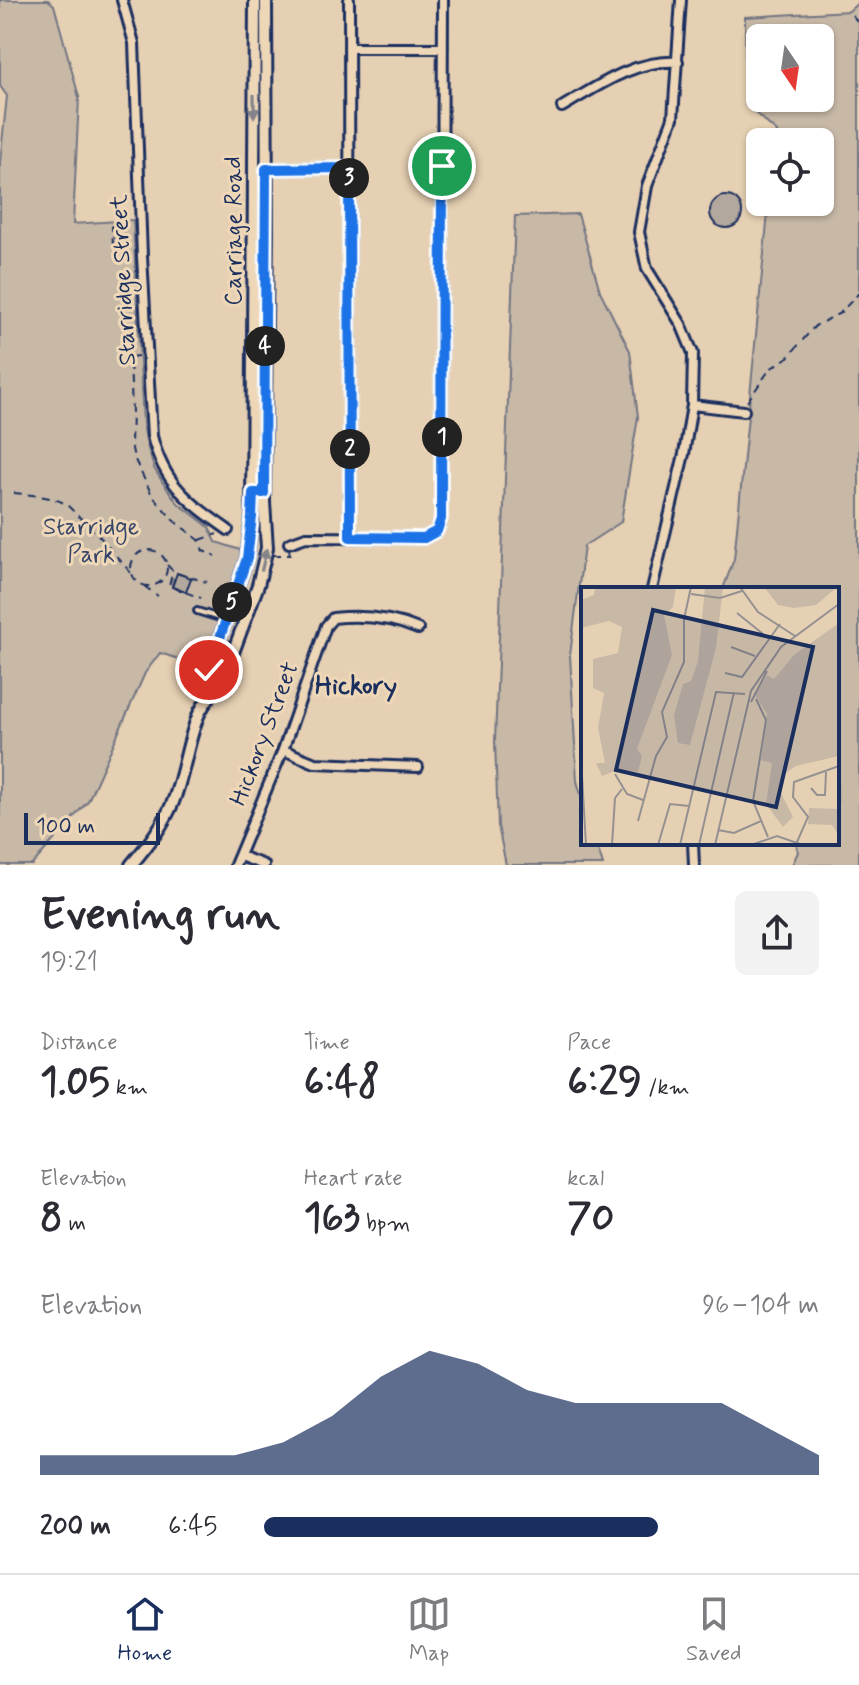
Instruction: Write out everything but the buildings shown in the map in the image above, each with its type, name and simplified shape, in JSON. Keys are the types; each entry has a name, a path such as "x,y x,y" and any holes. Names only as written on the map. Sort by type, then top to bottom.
{"street":[{"name":"Starridge Street","path":"122,0 134,43 152,436 169,478 190,503 228,530"},
{"name":"Carriage Road","path":"208,696 209,670 247,558 258,493 266,169 260,15 255,0"},
{"name":"Carriage Road","path":"131,865 163,823 174,800 198,717 208,696 222,681 258,585 267,548 258,493 254,168 260,15 266,0"},
{"path":"349,0 350,537"},
{"path":"289,543 306,537 424,538 437,531 441,519 443,0"},
{"path":"652,587 684,454 692,405 693,353 681,324 647,269 639,232 647,186 673,118 681,0"},
{"path":"349,48 443,48"},
{"path":"562,107 622,73 645,64 678,62"},
{"path":"254,168 349,168"},
{"path":"692,405 741,411"},
{"name":"Hickory Street","path":"237,860 283,750 326,626 333,618 345,616 397,620 418,629"},
{"path":"226,620 243,625"},
{"path":"283,750 315,763 418,767"},
{"path":"693,845 694,865"},
{"path":"237,860 264,865"}],"lane":[{"path":"197,611 226,620"}],"path":[{"path":"852,15 859,23"},
{"path":"113,245 112,226 116,221 141,219"},
{"path":"741,411 740,402 747,403 770,369 788,357 815,326 840,313 859,293"},
{"path":"14,493 66,504 100,537 134,579 158,596"},
{"path":"199,540 214,535"},
{"path":"272,555 290,555 289,543"},
{"path":"131,573 135,557 145,551 161,556 166,572 160,582 143,585"},
{"path":"166,565 172,568 171,587"},
{"path":"171,587 176,573 207,582"},
{"path":"171,587 201,598"}],"green space":[{"name":"Starridge Park","path":"0,0 48,0 54,5 79,97 73,224 133,220 143,424 154,468 178,503 209,527 216,542 243,551 204,667 160,653 145,673 88,801 32,865 0,865 0,162 7,96 0,86"},
{"path":"859,2 859,865 792,865 798,852 796,845 839,845 839,587 724,587 734,559 768,216 834,216 834,128 772,128 754,112 834,112 834,24 746,24 746,105 745,17 849,11"},
{"path":"578,214 600,291 630,351 638,417 621,522 584,546 570,655 577,781 581,795 581,845 597,845 603,865 506,865 498,826 495,741 515,216"}],"district":[{"name":"Hickory","path":"356,687"}],"route":[{"path":"209,670 247,558 253,493 264,493 266,169 349,168 350,537 424,538 437,531 441,519 442,166"}]}
